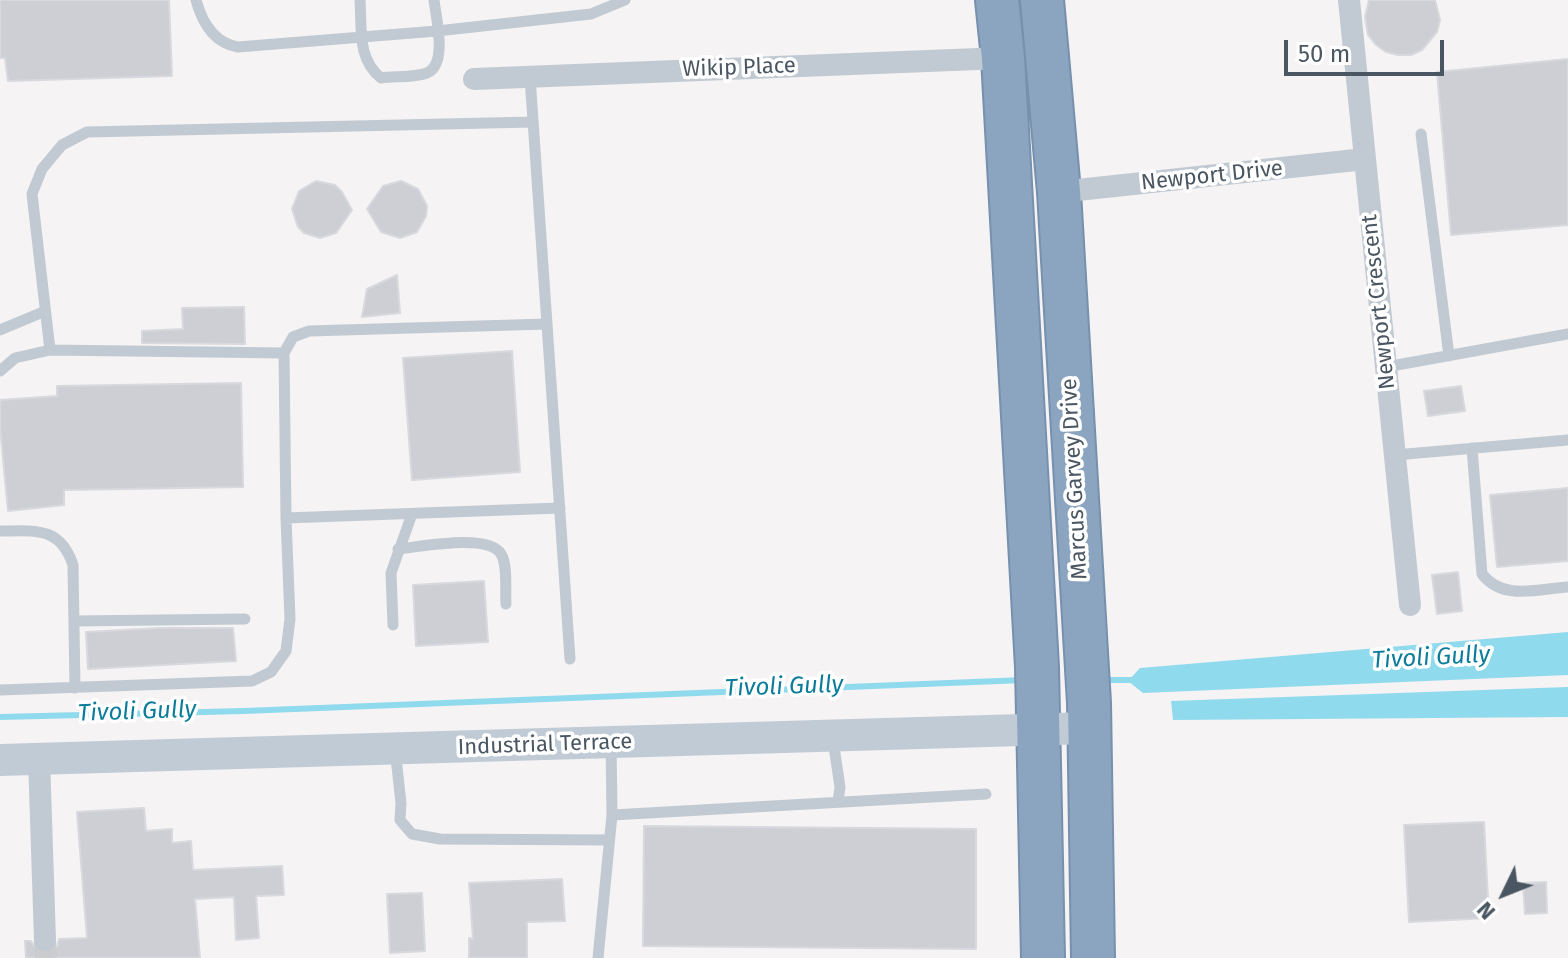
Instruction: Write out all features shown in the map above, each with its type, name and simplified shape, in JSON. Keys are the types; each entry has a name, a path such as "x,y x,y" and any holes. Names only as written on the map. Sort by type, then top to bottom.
{"highway":[{"path":"997,0 1003,58 1038,678 1043,958"},
{"name":"Marcus Garvey Drive","path":"1042,0 1059,192 1087,693 1093,958"}],"street":[{"name":"Newport Crescent","path":"1349,0 1410,605"},
{"name":"Wikip Place","path":"474,79 1003,58"},
{"name":"Newport Drive","path":"1059,192 1365,159"},
{"name":"Industrial Terrace","path":"0,760 1039,731 1087,693"},
{"path":"39,758 45,940"}],"lane":[{"path":"196,0 213,35 227,45 238,47 437,31 591,14 625,0"},
{"path":"360,0 365,59 370,69 381,78 425,74 433,69 440,58 434,0"},
{"path":"530,77 570,659"},
{"path":"50,350 43,312 32,194 42,169 62,145 87,132 533,122"},
{"path":"1421,134 1449,356"},
{"path":"0,330 43,312"},
{"path":"0,690 252,681 271,672 286,651 290,619 284,353 293,337 309,331 547,324"},
{"path":"1386,367 1568,334"},
{"path":"0,371 15,358 50,350 284,353"},
{"path":"1395,455 1568,440"},
{"path":"1472,448 1482,574 1492,587 1507,591 1568,587"},
{"path":"286,518 560,508"},
{"path":"393,625 391,573 412,514"},
{"path":"0,531 37,531 58,538 68,551 73,565 75,688"},
{"path":"398,549 479,542 495,548 503,556 506,604"},
{"path":"75,621 245,619"},
{"path":"832,737 840,787 838,802"},
{"path":"598,958 612,815 611,743"},
{"path":"395,749 400,820 412,834 440,839 609,840"},
{"path":"612,815 986,794"}],"water":[{"path":"1568,632 1568,675 1143,693 1128,681 1140,668"},
{"path":"1568,687 1568,717 1173,720 1171,701"}],"building":[{"path":"0,0 169,0 172,76 8,81 5,58 0,58"},
{"path":"1369,0 1435,0 1440,20 1437,32 1422,50 1411,55 1386,52 1368,35 1365,17"},
{"path":"1568,59 1568,225 1451,235 1437,72"},
{"path":"316,181 335,185 352,210 336,233 320,238 304,233 298,227 292,209 299,191"},
{"path":"401,181 418,189 427,206 426,216 417,232 400,238 381,232 367,209 383,186"},
{"path":"397,275 400,313 362,317 367,289"},
{"path":"244,307 245,344 142,343 142,331 183,329 182,308"},
{"path":"512,351 520,472 412,480 403,358"},
{"path":"241,383 243,487 64,490 64,505 8,511 0,400 57,396 57,386"},
{"path":"1461,386 1465,411 1428,416 1424,391"},
{"path":"1568,488 1568,561 1497,567 1490,495"},
{"path":"1458,572 1462,611 1437,614 1432,575"},
{"path":"484,581 488,642 416,646 413,585"},
{"path":"233,628 236,661 88,669 86,632"},
{"path":"144,808 146,831 172,829 172,843 191,841 193,870 282,866 284,895 256,896 259,938 236,940 234,897 195,899 200,958 26,958 25,941 31,941 38,952 46,954 57,947 59,939 87,938 77,812"},
{"path":"1484,822 1489,918 1409,922 1404,825"},
{"path":"644,826 976,829 976,949 643,946"},
{"path":"562,879 565,921 527,922 527,958 469,958 469,938 473,939 469,883"},
{"path":"1546,882 1547,913 1525,914 1523,883"},
{"path":"422,893 425,951 390,953 387,894"}],"waterway":[{"name":"Tivoli Gully","path":"0,717 244,711 1024,680"},
{"name":"Tivoli Gully","path":"1103,680 1135,680"}],"tunnel":[{"path":"45,940 46,958"}]}
